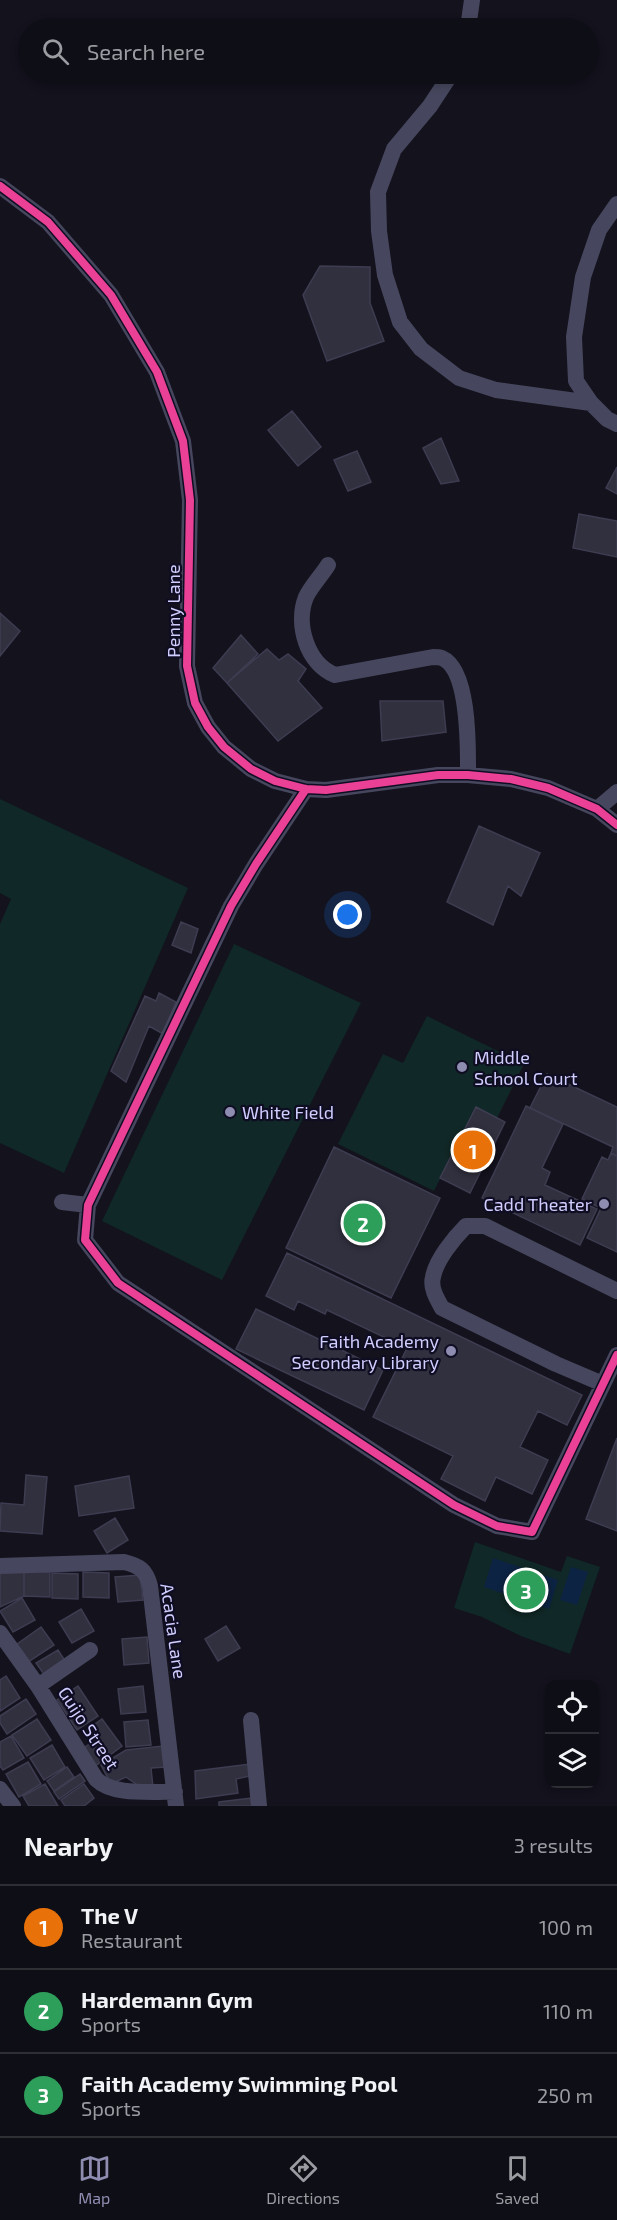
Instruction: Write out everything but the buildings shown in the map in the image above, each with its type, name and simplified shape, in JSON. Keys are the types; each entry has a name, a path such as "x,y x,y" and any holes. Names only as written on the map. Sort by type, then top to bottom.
{"street":[{"path":"469,18 472,0"},
{"path":"444,84 430,106 394,149 378,192 379,231 384,275 400,322 421,350 459,378 496,390 591,403"},
{"name":"Penny Lane","path":"0,186 48,222 111,295 157,372 183,441 190,500 187,666 195,703 208,727 224,747 251,769 275,781 306,789 326,790 438,775 468,775 511,780 548,788 597,809 617,825"},
{"path":"617,204 599,230 583,278 574,337 576,381 591,403 607,419 617,424"},
{"path":"328,565 306,597 301,625 313,658 324,670 335,675 433,657 443,658 452,666 464,699 468,775"},
{"path":"306,789 231,906 88,1205 85,1240 118,1283 454,1505 497,1527 532,1532 617,1355"},
{"path":"597,809 617,792"},
{"path":"62,1202 88,1205"},
{"path":"603,1384 556,1364 442,1308 434,1294 432,1278 449,1244 466,1226 485,1226 617,1291"},
{"name":"Acacia Lane","path":"0,1566 124,1563 146,1572 150,1586 176,1799"},
{"name":"Guijo Street","path":"0,1633 38,1686 96,1779 113,1790 176,1799"},
{"path":"38,1686 90,1650"},
{"path":"251,1720 259,1806"},
{"path":"0,1789 13,1806"}],"green space":[{"path":"0,799 188,888 64,1173 0,1143 0,924 11,899 0,893"},
{"name":"White Field","path":"234,944 361,1003 222,1280 102,1221"},
{"path":"427,1016 524,1064 497,1118 475,1108 434,1191 338,1144 383,1054 403,1063"},
{"path":"475,1542 561,1572 567,1556 600,1567 570,1654 521,1636 482,1617 454,1608"}],"water":[{"path":"493,1558 558,1580 549,1609 484,1587"},
{"path":"571,1567 588,1572 577,1605 560,1600"}],"cycle path":[{"path":"0,186 48,222 111,295 157,372 183,441 190,500 187,666 195,703 208,727 224,747 251,769 275,781 306,789 326,790 438,775 511,779 548,788 597,809 617,825"},
{"path":"306,789 231,906 88,1205 85,1240 118,1283 454,1505 497,1526 532,1532 617,1355"}],"place":[{"name":"Middle School Court","path":"462,1067"},
{"name":"White Field","path":"230,1112"},
{"name":"The V","path":"473,1150"},
{"name":"Cadd Theater","path":"604,1204"},
{"name":"Hardemann Gym","path":"363,1223"},
{"name":"Faith Academy Secondary Library","path":"451,1351"},
{"name":"Faith Academy Swimming Pool","path":"526,1590"}]}
